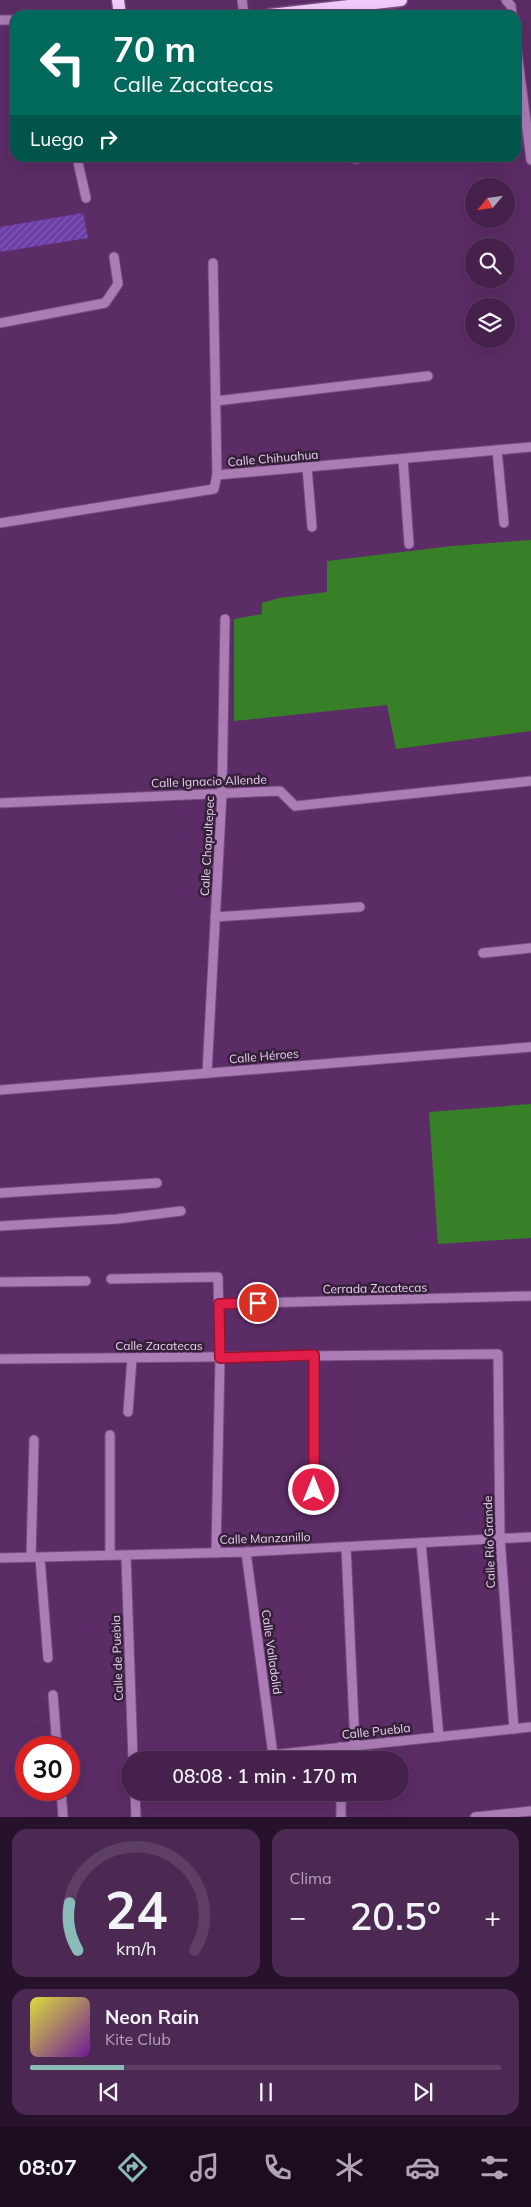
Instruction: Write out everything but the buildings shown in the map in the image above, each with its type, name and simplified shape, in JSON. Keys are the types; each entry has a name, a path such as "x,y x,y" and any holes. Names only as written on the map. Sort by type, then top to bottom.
{"main road":[{"path":"341,10 354,3 401,0"}],"street":[{"path":"521,67 527,94 531,160"},
{"path":"78,162 86,198"},
{"path":"0,323 104,303 118,284 114,257"},
{"path":"213,263 217,475"},
{"path":"216,401 428,376"},
{"name":"Calle Chihuahua","path":"0,524 209,491 214,489 217,484 217,475 531,447"},
{"path":"497,450 504,523"},
{"path":"403,459 409,544"},
{"path":"307,467 312,527"},
{"name":"Calle Chapultepec","path":"207,1073 222,793 225,619"},
{"name":"Calle Ignacio Allende","path":"0,803 280,791 295,806 531,781"},
{"path":"215,917 360,907"},
{"path":"483,953 531,948"},
{"name":"Calle Héroes","path":"0,1090 531,1047"},
{"path":"0,1193 157,1183"},
{"path":"0,1226 117,1219 181,1211"},
{"path":"111,1279 218,1277 220,1358 216,1553"},
{"path":"0,1282 86,1281"},
{"name":"Cerrada Zacatecas","path":"219,1304 531,1296"},
{"name":"Calle Zacatecas","path":"0,1359 498,1354"},
{"name":"Calle Río Grande","path":"498,1354 500,1538 514,1729"},
{"path":"314,1355 314,1490"},
{"path":"128,1412 132,1358"},
{"path":"110,1435 110,1555"},
{"path":"34,1440 35,1557 48,1658"},
{"name":"Calle Manzanillo","path":"0,1558 246,1552 531,1537"},
{"path":"421,1542 439,1737"},
{"path":"346,1547 355,1746"},
{"name":"Calle Valladolid","path":"246,1552 272,1751"},
{"name":"Calle de Puebla","path":"126,1556 133,1751"},
{"path":"53,1696 56,1736"},
{"name":"Calle Puebla","path":"311,1751 531,1727"},
{"path":"62,1801 64,1817"},
{"path":"135,1801 136,1817"},
{"path":"341,1801 341,1817"},
{"path":"476,1817 531,1811"}],"green space":[{"path":"531,540 531,731 396,749 387,705 234,721 234,619 262,614 262,603 279,598 327,592 327,561 452,546"},
{"path":"531,1104 531,1238 438,1244 429,1112"}],"route":[{"path":"258,1303 219,1304 220,1358 314,1355 314,1490"}]}
